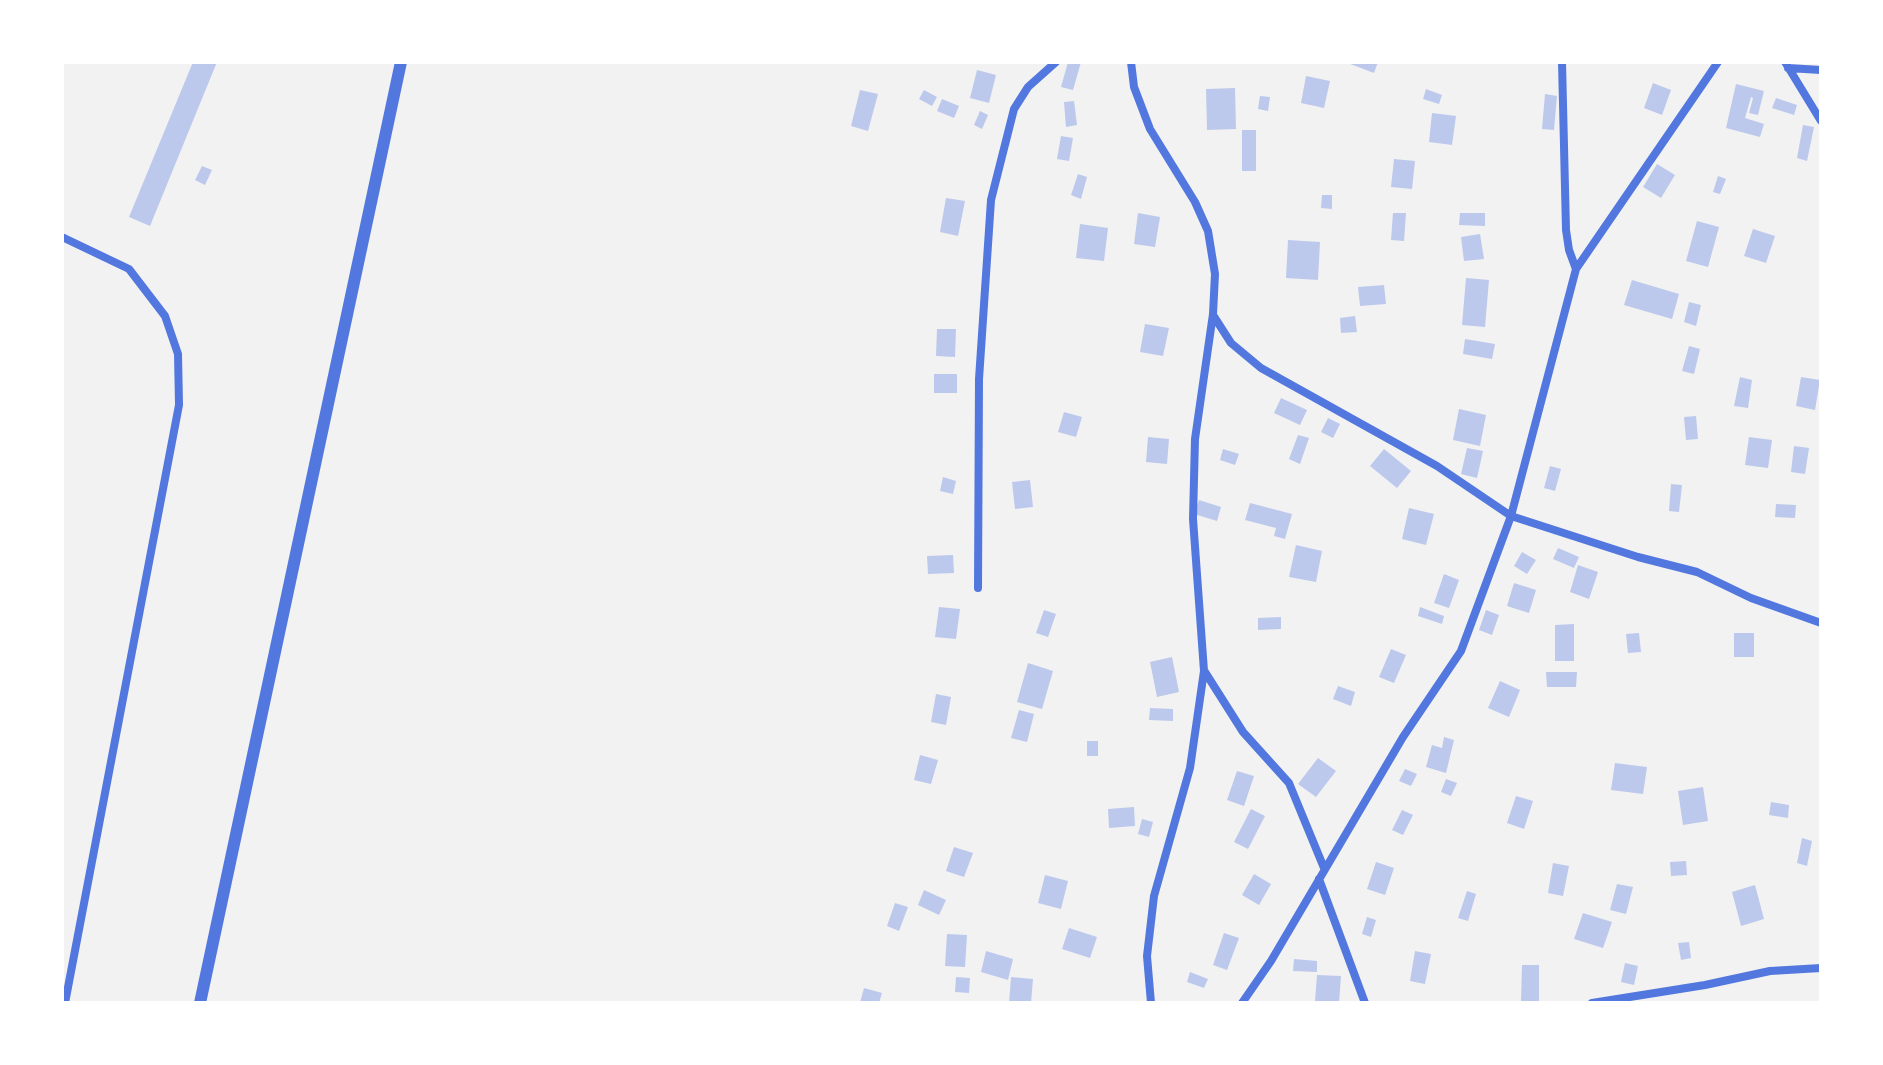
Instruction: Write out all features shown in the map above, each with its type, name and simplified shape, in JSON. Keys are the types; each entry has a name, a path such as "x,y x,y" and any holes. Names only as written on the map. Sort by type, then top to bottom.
{"street":[{"path":"200,1003 401,62"},
{"path":"978,588 979,379 991,200 1014,109 1028,87 1056,62"},
{"path":"1131,62 1134,87 1150,129 1195,202 1208,231 1215,274 1213,314 1198,404 1194,455 1193,519 1204,671 1190,768 1154,896 1147,956 1151,1003"},
{"path":"1562,62 1566,230 1576,269"},
{"path":"1242,1003 1271,961 1403,737 1461,651 1511,516 1576,269 1718,62"},
{"path":"1786,65 1821,70"},
{"path":"1786,65 1821,121"},
{"path":"62,237 129,269 165,316 178,354 179,392 65,1003"},
{"path":"1213,314 1231,343 1261,368 1437,466 1511,516 1638,557 1697,572 1751,598 1821,623"},
{"path":"1204,671 1243,732 1289,783 1324,868"},
{"path":"1319,879 1365,1003"},
{"path":"1592,1003 1770,971 1821,968"}],"building":[{"path":"193,62 217,62 150,226 129,217"},
{"path":"1068,62 1081,62 1073,90 1061,87"},
{"path":"1345,62 1378,62 1374,73"},
{"path":"977,70 996,75 989,103 970,98"},
{"path":"1306,76 1330,81 1324,108 1301,103"},
{"path":"1653,83 1671,90 1662,115 1644,108"},
{"path":"1736,84 1764,91 1758,115 1749,113 1751,97 1745,118 1764,124 1760,137 1726,128"},
{"path":"1235,88 1236,129 1207,130 1206,89"},
{"path":"1426,89 1442,95 1439,104 1423,99"},
{"path":"860,90 878,94 868,131 851,126"},
{"path":"924,90 937,97 932,106 919,99"},
{"path":"1545,94 1557,96 1554,130 1542,129"},
{"path":"1260,96 1270,97 1268,111 1258,109"},
{"path":"1776,98 1797,105 1794,115 1772,108"},
{"path":"942,99 959,106 954,118 937,111"},
{"path":"1074,101 1077,125 1066,127 1064,102"},
{"path":"980,111 988,115 982,129 974,125"},
{"path":"1432,113 1456,116 1452,145 1429,142"},
{"path":"1803,125 1814,127 1807,161 1797,158"},
{"path":"1242,130 1256,130 1256,171 1242,171"},
{"path":"1061,136 1073,138 1069,161 1057,159"},
{"path":"1394,159 1415,161 1412,189 1391,187"},
{"path":"1657,164 1675,175 1661,198 1643,187"},
{"path":"202,166 212,170 205,185 195,180"},
{"path":"1078,174 1087,177 1081,199 1071,195"},
{"path":"1718,176 1726,179 1720,194 1713,192"},
{"path":"1322,195 1332,195 1332,209 1321,208"},
{"path":"946,198 965,201 958,236 940,232"},
{"path":"1138,213 1160,217 1155,247 1134,244"},
{"path":"1393,213 1406,213 1404,241 1391,240"},
{"path":"1460,213 1485,213 1485,226 1459,225"},
{"path":"1697,221 1719,227 1708,267 1686,261"},
{"path":"1080,224 1108,228 1104,261 1076,258"},
{"path":"1753,229 1775,236 1766,263 1744,256"},
{"path":"1480,234 1484,259 1464,261 1461,237"},
{"path":"1288,240 1320,242 1318,280 1286,278"},
{"path":"1466,278 1489,280 1485,327 1462,325"},
{"path":"1632,280 1679,294 1672,319 1624,305"},
{"path":"1384,285 1386,304 1360,306 1358,287"},
{"path":"1689,302 1701,305 1696,326 1684,322"},
{"path":"1355,316 1357,332 1341,333 1340,318"},
{"path":"1145,324 1169,328 1163,356 1140,352"},
{"path":"937,329 956,329 955,357 936,356"},
{"path":"1465,339 1495,344 1492,359 1463,354"},
{"path":"1689,346 1700,349 1694,374 1682,371"},
{"path":"934,374 957,374 957,393 934,393"},
{"path":"1740,377 1752,380 1748,408 1734,406"},
{"path":"1801,377 1820,380 1815,410 1796,406"},
{"path":"1281,398 1307,410 1300,425 1274,413"},
{"path":"1459,409 1486,415 1480,446 1453,440"},
{"path":"1064,412 1082,417 1076,437 1058,432"},
{"path":"1696,416 1698,439 1686,440 1684,417"},
{"path":"1328,418 1340,424 1333,438 1321,432"},
{"path":"1298,435 1309,438 1300,464 1289,459"},
{"path":"1148,437 1169,439 1167,464 1146,462"},
{"path":"1749,437 1772,440 1768,468 1745,465"},
{"path":"1794,446 1809,448 1805,474 1791,472"},
{"path":"1467,448 1483,451 1477,478 1461,474"},
{"path":"1223,449 1239,454 1235,465 1220,460"},
{"path":"1384,449 1411,471 1397,488 1370,466"},
{"path":"1550,466 1561,469 1555,491 1544,488"},
{"path":"943,477 956,481 953,494 940,491"},
{"path":"1030,480 1033,507 1015,509 1012,482"},
{"path":"1671,484 1682,485 1679,512 1669,511"},
{"path":"1199,500 1221,507 1217,521 1194,514"},
{"path":"1250,503 1292,514 1285,539 1274,536 1276,528 1245,520"},
{"path":"1776,504 1796,505 1795,518 1775,517"},
{"path":"1409,508 1434,514 1426,545 1402,539"},
{"path":"1296,545 1322,551 1316,582 1289,577"},
{"path":"1558,548 1579,557 1574,568 1553,559"},
{"path":"1522,552 1536,560 1527,574 1514,566"},
{"path":"953,555 954,573 928,574 927,556"},
{"path":"1578,565 1598,572 1589,599 1570,592"},
{"path":"1444,574 1459,580 1449,608 1434,603"},
{"path":"1514,583 1536,590 1529,613 1507,606"},
{"path":"939,607 960,609 956,639 935,637"},
{"path":"1420,607 1444,616 1442,624 1418,616"},
{"path":"1044,610 1056,614 1048,637 1036,633"},
{"path":"1486,610 1499,615 1492,635 1479,630"},
{"path":"1281,617 1281,629 1258,630 1258,618"},
{"path":"1574,624 1574,661 1555,661 1555,625"},
{"path":"1639,633 1641,652 1628,653 1626,634"},
{"path":"1734,633 1754,633 1754,657 1734,657"},
{"path":"1391,649 1406,655 1394,683 1379,677"},
{"path":"1172,657 1179,692 1157,697 1150,662"},
{"path":"1028,663 1053,671 1042,709 1017,702"},
{"path":"1546,672 1577,672 1576,687 1547,687"},
{"path":"1500,681 1520,690 1509,717 1488,708"},
{"path":"1338,686 1355,692 1351,706 1333,699"},
{"path":"936,694 951,697 946,725 931,722"},
{"path":"1150,708 1173,709 1173,721 1149,720"},
{"path":"1019,710 1034,714 1027,742 1011,738"},
{"path":"1444,737 1454,740 1446,773 1426,767 1432,745 1442,748"},
{"path":"1087,741 1098,741 1098,756 1087,756"},
{"path":"920,755 938,760 931,784 914,780"},
{"path":"1318,758 1336,771 1316,797 1298,784"},
{"path":"1615,763 1647,767 1643,794 1611,790"},
{"path":"1405,769 1417,774 1411,786 1399,781"},
{"path":"1237,771 1254,776 1244,806 1227,800"},
{"path":"1446,779 1457,783 1451,796 1441,792"},
{"path":"1703,787 1708,821 1683,825 1678,791"},
{"path":"1516,796 1533,801 1524,829 1507,823"},
{"path":"1771,802 1789,805 1788,818 1769,815"},
{"path":"1134,807 1135,826 1109,828 1108,809"},
{"path":"1251,809 1265,816 1248,849 1234,842"},
{"path":"1402,810 1413,815 1403,835 1392,830"},
{"path":"1142,819 1153,822 1149,837 1138,834"},
{"path":"1802,838 1812,841 1807,866 1797,863"},
{"path":"954,847 973,853 964,877 946,871"},
{"path":"1686,861 1687,875 1671,876 1670,862"},
{"path":"1376,862 1394,868 1385,895 1367,889"},
{"path":"1553,863 1569,866 1563,896 1548,893"},
{"path":"1254,874 1271,884 1259,905 1242,895"},
{"path":"1045,875 1068,881 1061,909 1038,903"},
{"path":"1617,884 1633,887 1626,914 1610,910"},
{"path":"1755,885 1764,919 1741,926 1732,892"},
{"path":"924,890 946,900 939,915 918,905"},
{"path":"1467,891 1476,894 1468,921 1458,918"},
{"path":"895,903 908,907 899,931 887,926"},
{"path":"1583,913 1612,922 1603,948 1574,939"},
{"path":"1367,917 1376,920 1371,937 1362,934"},
{"path":"1069,928 1097,937 1090,958 1062,949"},
{"path":"1224,933 1239,938 1227,970 1213,965"},
{"path":"947,934 967,935 965,967 945,966"},
{"path":"1689,942 1691,958 1681,960 1678,943"},
{"path":"986,951 1013,959 1008,980 981,972"},
{"path":"1415,951 1431,954 1425,984 1410,981"},
{"path":"1294,959 1317,961 1317,972 1293,971"},
{"path":"1625,963 1638,966 1634,985 1621,982"},
{"path":"1522,965 1539,965 1539,1003 1521,1003"},
{"path":"1190,972 1208,979 1204,988 1187,982"},
{"path":"1317,975 1341,976 1339,1003 1315,1001"},
{"path":"956,977 970,978 969,993 955,992"},
{"path":"1011,977 1033,979 1031,1003 1009,1003"},
{"path":"864,988 882,993 879,1003 860,1003"}]}
